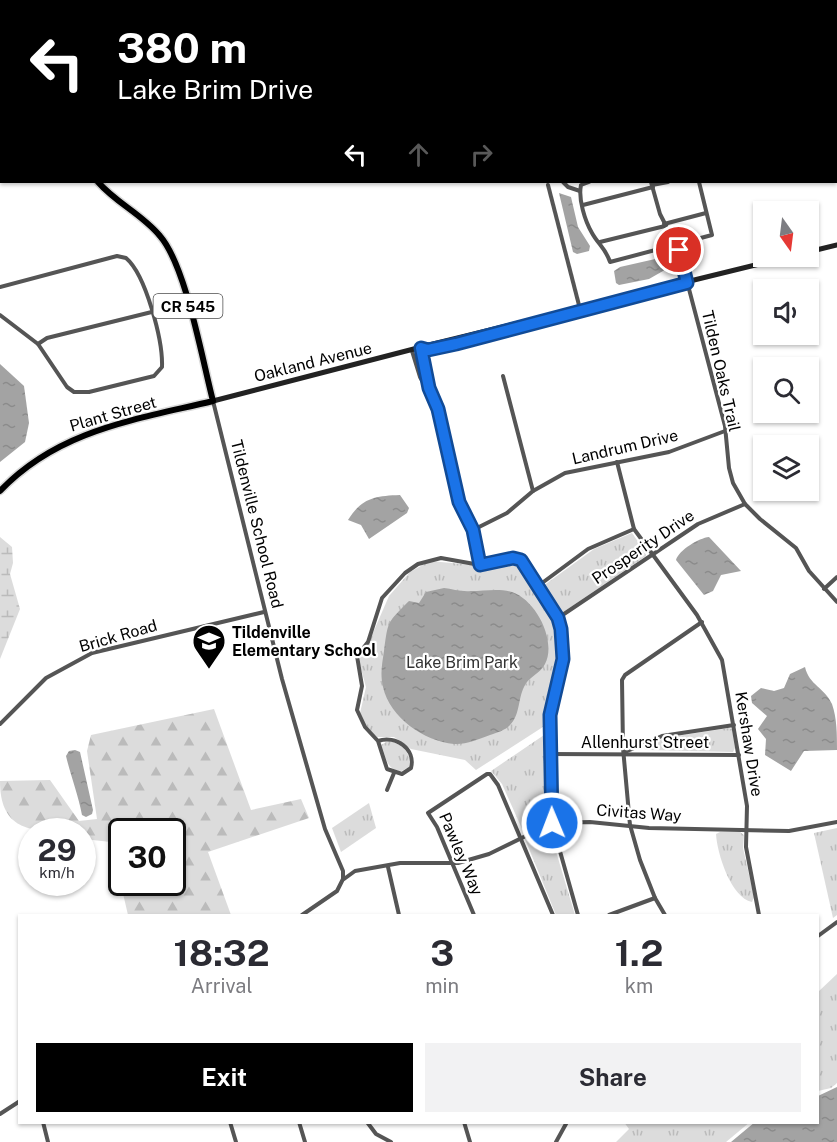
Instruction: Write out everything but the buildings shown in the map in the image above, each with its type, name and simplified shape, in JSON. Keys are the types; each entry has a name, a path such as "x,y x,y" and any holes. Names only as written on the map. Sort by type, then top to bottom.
{"main road":[{"name":"Tildenville School Road","path":"99,183 161,237 177,264 213,401"},
{"name":"Plant Street","path":"0,491 35,459 68,441 110,426 213,401"}],"street":[{"path":"564,183 580,191"},
{"path":"586,183 581,185 580,191 591,233 610,262 712,235 699,183"},
{"path":"548,185 580,309"},
{"path":"583,205 652,185"},
{"name":"Tilden Oaks Trail","path":"652,185 665,225 676,245 687,283 725,431 733,483 746,504 760,519 796,548 809,571 837,602"},
{"path":"599,242 706,213"},
{"path":"819,249 837,245"},
{"path":"0,286 117,256 132,263 141,280 151,311 162,367 154,376 89,392 74,392 67,387 38,344 0,315"},
{"name":"Oakland Avenue","path":"213,401 753,266"},
{"path":"38,344 47,338 188,303"},
{"path":"421,348 429,388 438,409 459,502 473,530 480,565"},
{"path":"412,351 420,377 429,388"},
{"path":"503,376 533,491"},
{"name":"Tildenville School Road","path":"213,401 264,612 325,829 343,871 343,879"},
{"name":"Landrum Drive","path":"473,530 507,513 533,491 565,473 669,452 725,431"},
{"path":"617,462 634,529 653,555"},
{"name":"Prosperity Drive","path":"558,618 698,524 746,504"},
{"path":"538,586 588,549 634,529"},
{"name":"Kershaw Drive","path":"653,555 702,622 722,660 747,806 746,847 759,914"},
{"path":"378,741 400,742 411,755 412,766 407,772 394,773 384,763 378,741 365,727 357,710 362,686 357,656 368,642 382,598 405,573 430,560 453,559 480,565 513,558 521,560 558,618 562,637 563,659 551,709 552,823 578,914"},
{"path":"824,590 837,577"},
{"name":"Brick Road","path":"0,724 46,678 92,652 264,612"},
{"path":"664,914 655,898 630,825 624,752 622,678 702,622"},
{"path":"624,752 662,736 734,725"},
{"name":"Allenhurst Street","path":"550,754 624,752 739,755"},
{"path":"387,790 394,773"},
{"name":"Pawley Way","path":"474,914 437,826 428,813 490,774 498,785 521,836 553,914"},
{"name":"Civitas Way","path":"343,879 355,872 400,863 453,864 489,854 521,836 552,823 590,822 789,831 837,822"},
{"path":"388,867 399,914"},
{"path":"303,914 337,891 343,879"},
{"path":"612,914 655,898"},
{"path":"819,935 837,922"},
{"path":"0,1114 18,1102"},
{"path":"44,1124 48,1142"},
{"path":"231,1124 236,1142"},
{"path":"300,1124 305,1142"},
{"path":"368,1124 376,1134 391,1142"},
{"path":"465,1124 470,1142"},
{"path":"556,1142 566,1124"}],"green space":[{"path":"632,533 646,556 562,613 543,586 594,549"},
{"path":"0,537 12,547 13,563 10,574 20,609 0,659"},
{"name":"Lake Brim Park","path":"430,561 495,567 513,562 524,568 546,604 560,642 558,671 548,704 546,725 476,770 465,760 411,749 394,737 377,737 367,728 360,713 366,687 359,662 362,650 369,642 389,596 410,572"},
{"path":"214,709 251,810 301,799 309,818 208,852 231,914 128,914 124,896 186,896 186,818 108,818 108,842 96,840 97,819 87,751 91,735"},
{"path":"732,729 735,748 733,752 646,750 644,748 663,738"},
{"path":"547,733 548,820 523,831 502,784 491,771"},
{"path":"388,741 404,749 409,757 409,767 402,771 389,765 381,745"},
{"path":"50,780 77,818 18,818 18,823 15,821 7,812 2,799 0,781"},
{"path":"369,803 376,828 341,852 332,828"},
{"path":"549,828 575,914 556,914 525,839"},
{"path":"837,828 837,915 833,918 814,833"},
{"path":"740,832 744,835 743,848 754,897 752,902 744,899 726,874 717,842 716,834"},
{"path":"837,974 837,1083 831,1088 819,1091 819,991"},
{"path":"625,1124 748,1124 726,1142 616,1142 629,1129"}],"water":[{"path":"559,193 571,197 578,227 590,246 589,251 577,254 573,252"},
{"path":"668,258 670,267 649,279 619,285 616,283 614,271 620,267"},
{"path":"0,364 24,386 29,423 25,442 0,462"},
{"path":"400,495 409,508 407,513 369,539 361,525 348,520 358,507 370,500 383,496"},
{"path":"709,537 741,571 721,575 713,591 704,595 676,560 681,552 690,545"},
{"name":"Lake Brim Park","path":"444,588 464,591 502,590 521,596 529,603 542,622 548,644 545,664 526,684 516,717 510,725 498,732 458,744 431,738 410,726 393,709 383,687 382,677 386,634 392,619 409,601 419,603 426,592"},
{"path":"805,667 810,678 832,704 836,721 837,750 804,751 791,771 765,755 766,739 758,729 767,716 752,703 751,696 761,688 774,691 784,688 790,674"},
{"path":"69,751 80,752 93,810 92,814 86,817 82,815 66,756"},
{"path":"837,1087 837,1142 731,1142 753,1124 819,1124 819,1096"}],"place":[{"name":"Tildenville Elementary School","path":"209,670"}],"route":[{"path":"552,823 550,715 563,659 560,624 521,560 513,558 480,565 473,530 459,502 447,445 436,402 429,388 421,348 428,350 456,344 565,317 580,309 687,283 679,250"}]}
